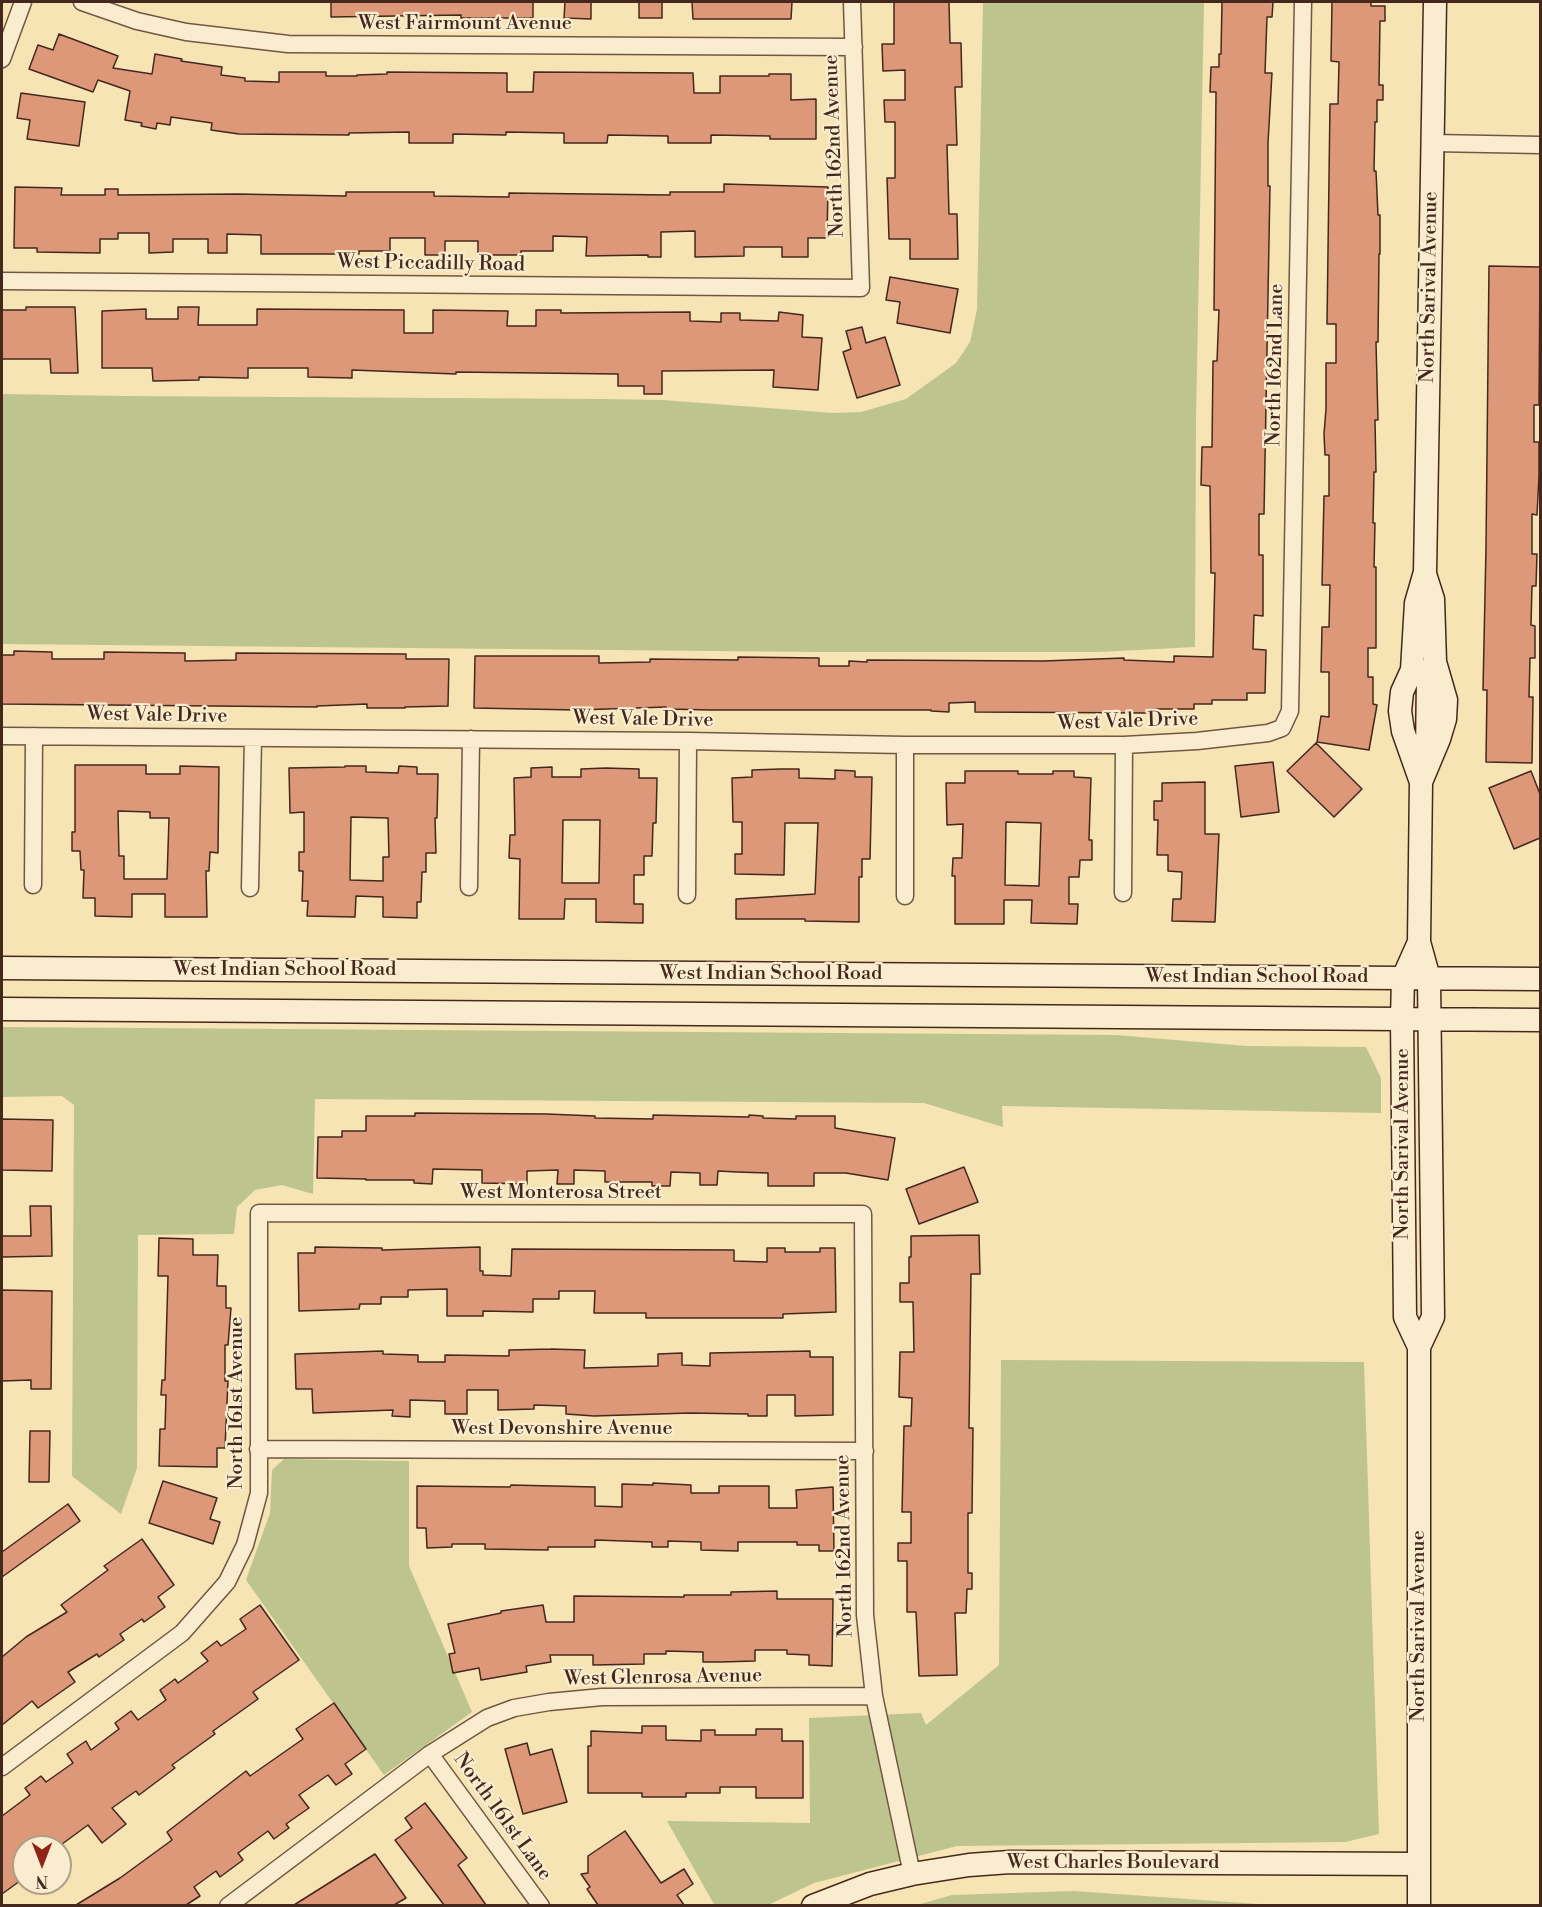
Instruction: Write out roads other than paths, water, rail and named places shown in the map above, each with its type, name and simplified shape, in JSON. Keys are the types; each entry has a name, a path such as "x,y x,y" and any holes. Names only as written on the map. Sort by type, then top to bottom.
{"street":[{"path":"2,58 23,2"},
{"name":"West Fairmount Avenue","path":"82,2 137,21 186,32 288,44 854,48"},
{"name":"North 162nd Avenue","path":"852,2 861,288"},
{"name":"North 162nd Lane","path":"1282,728 1290,711 1303,2"},
{"name":"North Sarival Avenue","path":"1424,774 1403,731 1400,711 1402,692 1412,670 1416,603 1425,572 1435,2"},
{"path":"1433,143 1540,145"},
{"name":"West Piccadilly Road","path":"2,281 861,288"},
{"name":"North Sarival Avenue","path":"1419,1347 1433,1317 1429,978 1419,942 1424,774 1445,719 1446,700 1434,662 1433,600 1425,572"},
{"name":"West Vale Drive","path":"2,736 1124,745 1197,741 1268,733 1282,728"},
{"path":"33,885 34,736"},
{"path":"250,888 253,738"},
{"path":"469,887 471,740"},
{"path":"687,895 688,741"},
{"path":"905,745 905,896"},
{"path":"1123,893 1124,745"},
{"name":"North Sarival Avenue","path":"1419,942 1403,978 1402,1019 1405,1317 1419,1347 1419,1905"},
{"name":"West Indian School Road","path":"2,968 1540,979"},
{"name":"West Indian School Road","path":"2,1009 1540,1020"},
{"name":"West Monterosa Street","path":"259,1213 863,1214"},
{"name":"North 161st Avenue","path":"2,1767 182,1633 227,1582 245,1545 259,1493 259,1213"},
{"name":"North 162nd Avenue","path":"863,1214 865,1615 874,1696 912,1874"},
{"name":"West Devonshire Avenue","path":"258,1449 865,1451"},
{"name":"West Glenrosa Avenue","path":"228,1905 430,1754 486,1718 514,1708 602,1697 874,1696"},
{"name":"North 161st Lane","path":"430,1754 541,1905"},
{"name":"West Charles Boulevard","path":"813,1905 870,1884 912,1874 969,1865 1010,1862 1419,1864"}]}
